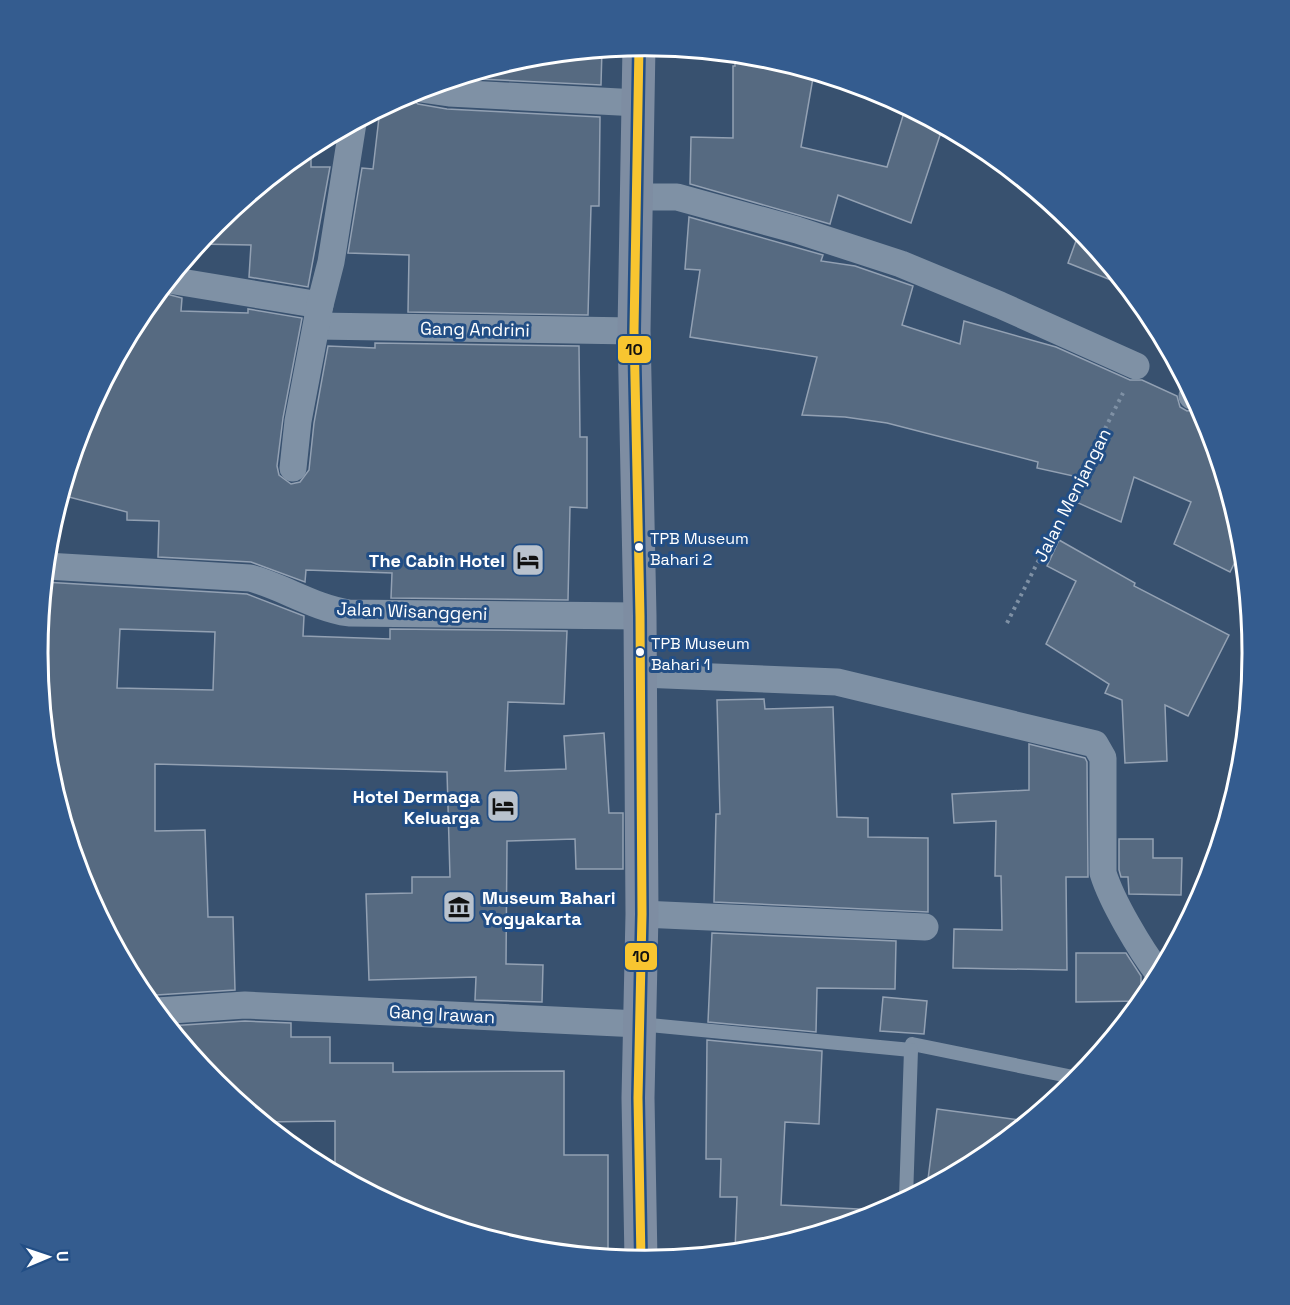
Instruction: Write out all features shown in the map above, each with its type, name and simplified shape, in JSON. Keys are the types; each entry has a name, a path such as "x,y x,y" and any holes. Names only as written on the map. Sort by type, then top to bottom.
{"main road":[{"path":"639,56 634,331 641,674 642,914 639,1024 641,1250"}],"street":[{"path":"444,90 638,103"},
{"path":"293,468 298,421 318,315 331,262 351,133"},
{"path":"638,197 677,197 797,230 901,264 1000,305 1136,366"},
{"name":"Gang Andrini","path":"177,282 318,315 634,331"},
{"name":"Jalan Wisanggeni","path":"54,566 250,578 275,585 319,607 349,614 640,616"},
{"path":"641,674 837,682 976,713 1024,728 1078,738 1095,744 1102,759 1103,769 1102,873 1108,889 1152,966"},
{"path":"642,914 925,927"},
{"name":"Gang Irawan","path":"167,1010 245,1005 639,1024"}],"lane":[{"path":"639,1024 911,1050"},
{"path":"906,1189 912,1044 1066,1076"}],"path":[{"name":"Jalan Menjangan","path":"1007,623 1136,366"}],"building":[{"path":"602,57 601,85 480,79 529,67"},
{"path":"735,63 761,67 813,80 801,147 887,167 903,114 941,133 911,223 838,195 830,224 690,184 691,137 733,138 733,66"},
{"path":"415,102 447,109 600,117 599,206 591,206 588,315 408,312 409,255 348,253 362,168 373,169 379,118"},
{"path":"311,157 311,167 330,167 308,287 249,277 251,245 210,244 251,204"},
{"path":"689,217 823,255 821,261 855,266 913,286 902,325 960,344 964,321 1056,347 1130,380 1142,380 1177,396 1180,407 1191,410 1197,424 1222,498 1235,562 1230,572 1174,544 1191,502 1134,477 1121,522 1076,502 1087,479 1037,468 1038,462 887,423 845,417 802,415 817,357 690,337 700,270 685,269"},
{"path":"1076,240 1112,280 1068,263"},
{"path":"167,294 182,298 181,311 248,313 248,309 302,318 283,418 277,466 279,475 291,484 300,482 309,470 314,423 328,346 375,348 375,343 579,346 580,437 587,437 587,508 570,507 568,600 391,598 392,573 306,570 305,582 251,562 158,557 159,521 127,520 127,512 68,497 93,424 110,388 128,354"},
{"path":"1059,540 1135,583 1134,586 1229,635 1188,716 1165,705 1167,761 1125,763 1122,700 1105,693 1109,684 1046,644 1076,581 1047,566"},
{"path":"52,582 247,594 304,616 303,636 390,639 390,629 567,631 564,704 508,702 505,771 566,769 564,736 604,733 609,813 623,813 623,869 576,869 575,839 507,841 506,964 543,965 542,1002 475,1000 476,977 369,980 366,894 412,893 412,877 450,877 447,772 155,764 155,831 205,830 208,917 233,917 235,990 157,995 128,951 93,881 68,807 53,730 48,652","holes":["120,629 215,632 213,690 117,688"]},
{"path":"764,699 765,709 833,707 837,817 868,818 868,837 928,838 928,912 714,902 716,814 720,814 717,700"},
{"path":"1029,744 1085,758 1087,762 1088,877 1066,877 1067,970 953,968 954,929 1002,930 1001,876 995,876 996,821 954,823 952,794 1029,790"},
{"path":"1119,839 1153,839 1153,858 1182,858 1181,895 1129,894 1128,877 1121,877 1119,870"},
{"path":"712,933 896,941 895,989 817,988 816,1032 708,1022"},
{"path":"1076,953 1126,953 1141,976 1141,984 1129,1001 1076,1002"},
{"path":"883,997 927,1001 924,1034 880,1031"},
{"path":"245,1021 291,1023 291,1037 330,1037 330,1063 393,1063 393,1072 564,1071 564,1155 608,1155 608,1248 529,1238 453,1218 381,1188 346,1170 335,1163 335,1121 277,1122 223,1075 179,1025"},
{"path":"707,1040 822,1051 819,1124 785,1122 781,1205 860,1209 800,1229 735,1242 737,1197 720,1197 721,1159 706,1159"},
{"path":"937,1109 1016,1120 977,1149 928,1178"}],"transit line":[{"name":"10","path":"639,56 634,331 640,616 642,914 638,1098 641,1250"}],"place":[{"name":"TPB Museum Bahari 2","path":"639,547"},
{"name":"The Cabin Hotel","path":"528,560"},
{"name":"TPB Museum Bahari 1","path":"640,652"},
{"name":"Hotel Dermaga Keluarga","path":"503,806"},
{"name":"Museum Bahari Yogyakarta","path":"459,907"}]}
